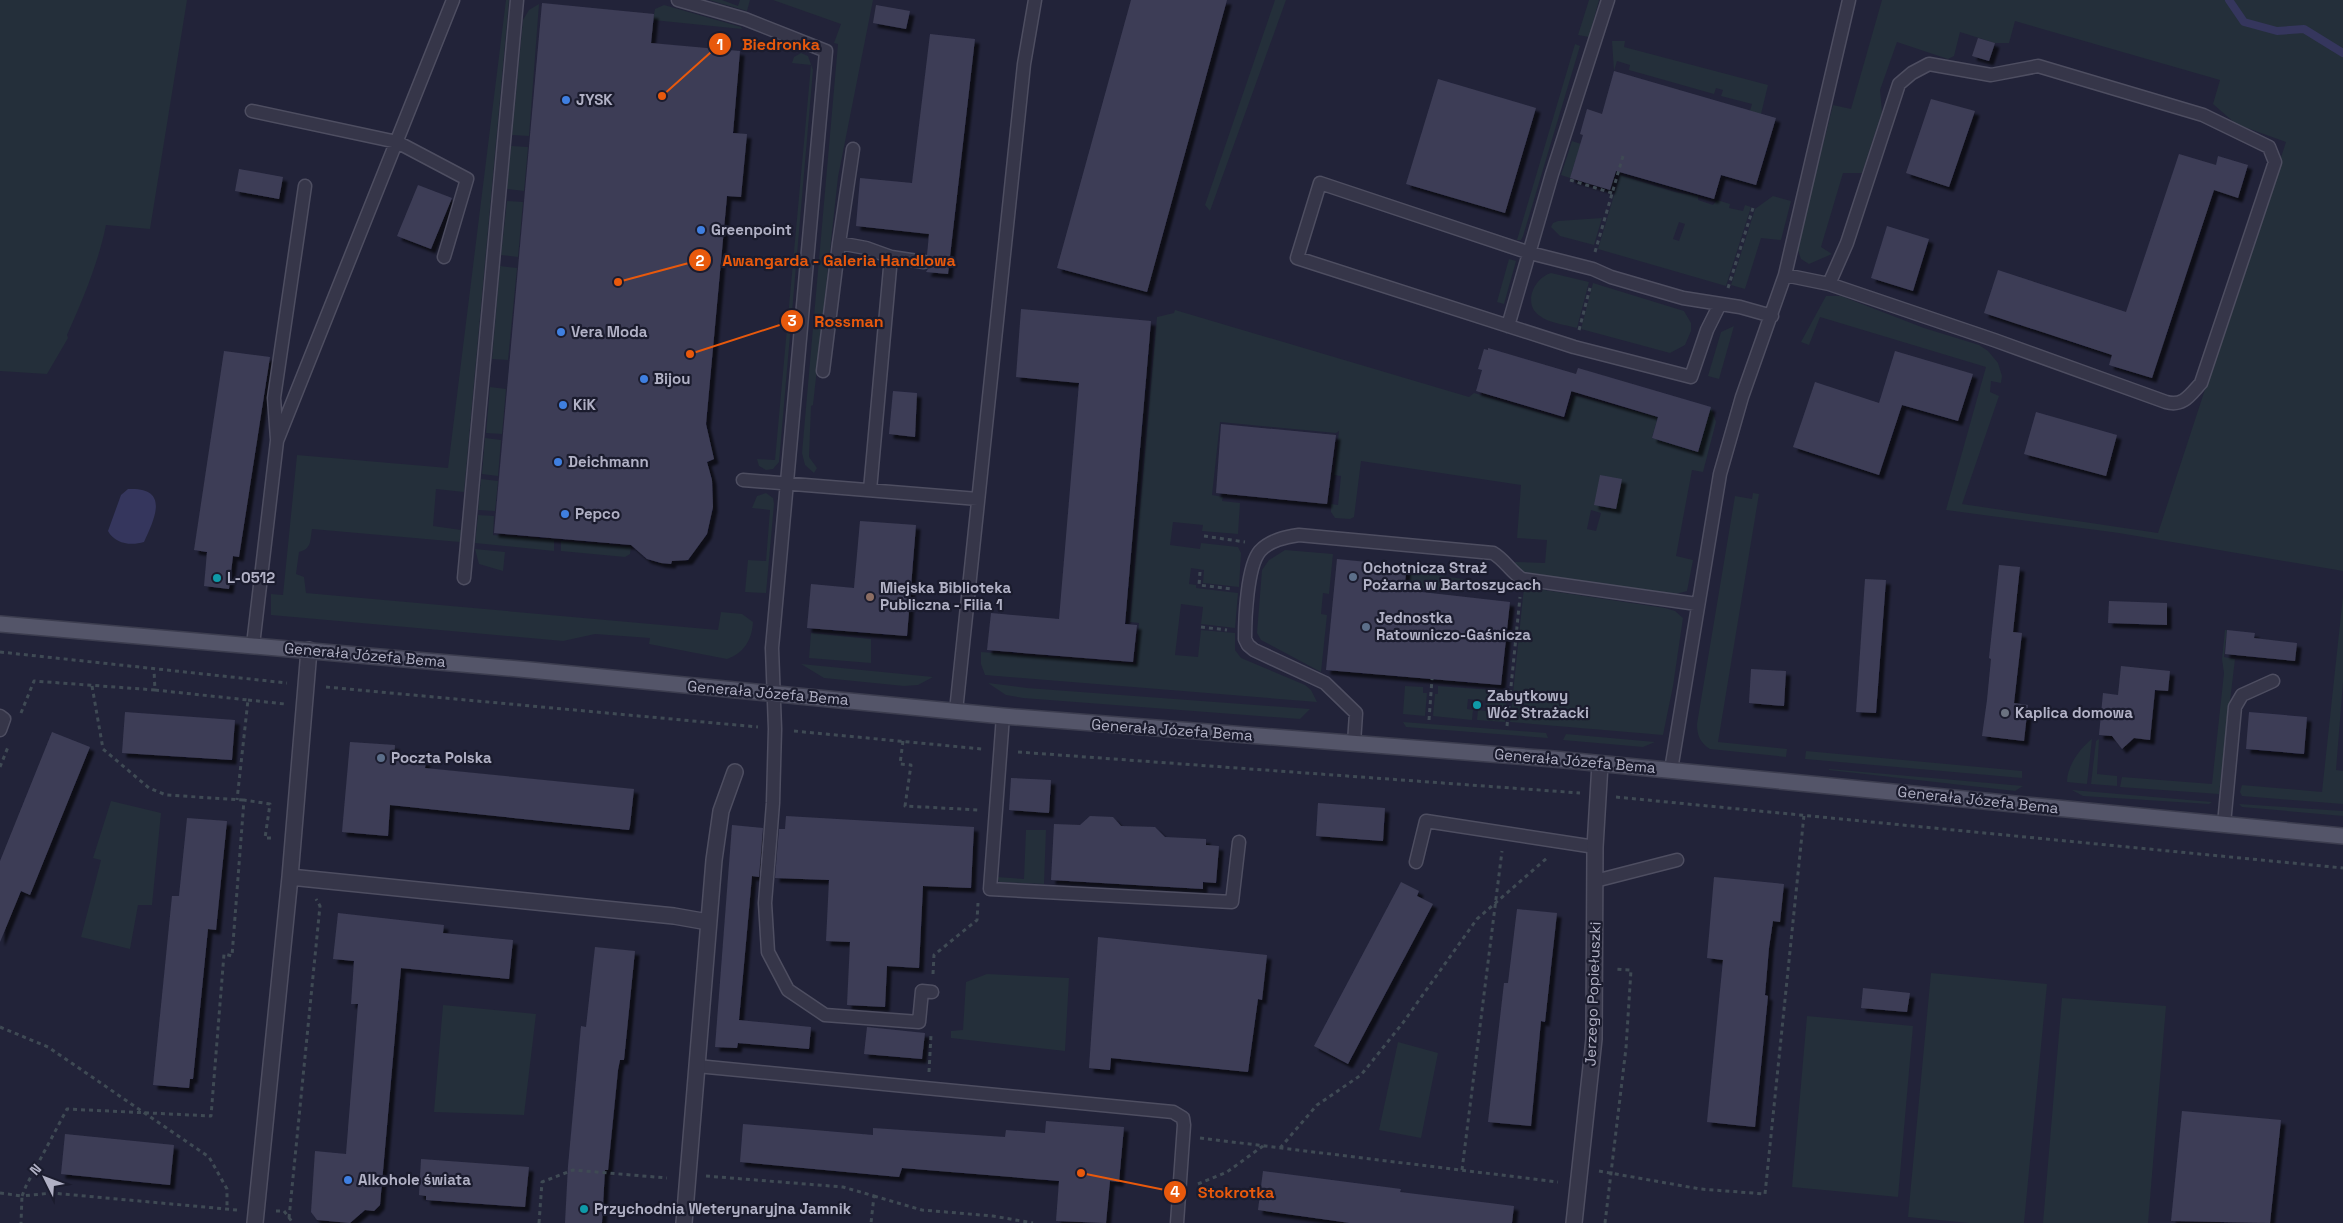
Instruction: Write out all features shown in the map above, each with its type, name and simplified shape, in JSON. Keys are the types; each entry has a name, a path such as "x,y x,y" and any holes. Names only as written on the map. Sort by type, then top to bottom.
{"main road":[{"name":"Generała Józefa Bema","path":"0,624 308,650 1003,716 1671,770 2343,836"}],"street":[{"path":"256,1217 290,877 308,650"},
{"name":"Jerzego Popiełuszki","path":"1574,1223 1594,1039 1595,847 1600,764"},
{"path":"684,1223 708,922 721,811 735,772"},
{"path":"290,877 674,916 708,922"}],"lane":[{"path":"277,441 453,0"},
{"path":"464,578 517,0"},
{"path":"678,0 745,20 826,51 772,648 775,729 773,804 765,902 768,952 788,990 825,1015 919,1022 922,991 932,992"},
{"path":"956,711 1024,64 1034,0"},
{"path":"1508,326 1552,174 1608,0"},
{"path":"1671,770 1720,474 1742,397 1785,275 1849,0"},
{"path":"1785,275 1829,284 1994,340 2166,402 2179,403 2185,401 2201,383 2275,162 2269,147 2203,115 2038,66 1990,75 1929,64 1912,73 1899,84 1847,243 1829,284"},
{"path":"252,111 396,142 467,179 444,257"},
{"path":"823,370 853,149"},
{"path":"1720,304 1707,330 1691,377 1574,347 1297,258 1320,183 1530,253 1593,269 1611,277 1683,298 1740,307 1772,316"},
{"path":"253,645 277,441 274,398 305,186"},
{"path":"839,243 866,248 891,257 924,262"},
{"path":"870,490 891,257"},
{"path":"743,480 978,499"},
{"path":"1354,743 1356,713 1325,684 1254,650 1248,645 1245,632 1252,565 1260,550 1278,540 1299,535 1494,553 1502,558 1513,573 1522,579 1697,604"},
{"path":"2224,824 2235,707 2242,695 2273,680"},
{"path":"0,716 4,719 0,730"},
{"path":"1003,716 990,889 1232,902 1239,842"},
{"path":"1416,862 1426,821 1595,847"},
{"path":"1596,881 1677,860"},
{"path":"697,1066 1173,1112 1183,1118 1184,1136 1177,1223"}],"path":[{"path":"1574,347 1593,269 1596,247 1623,156"},
{"path":"1552,174 1612,193"},
{"path":"1720,304 1729,285 1753,208"},
{"path":"1204,536 1238,539 1260,550"},
{"path":"1200,572 1199,585 1249,590"},
{"path":"1507,726 1522,579"},
{"path":"1201,627 1245,632"},
{"path":"0,652 290,684 290,690"},
{"path":"154,669 155,690"},
{"path":"1429,720 1432,679"},
{"path":"20,716 34,681 155,690 288,704 289,697"},
{"path":"306,685 999,750 1581,793 1581,802"},
{"path":"92,686 103,749 149,788 166,794 270,804 264,838 293,839"},
{"path":"237,800 248,700"},
{"path":"0,767 10,741"},
{"path":"903,741 900,764 911,765 904,806 985,811"},
{"path":"1598,794 2343,868"},
{"path":"1615,806 1616,797"},
{"path":"21,1223 22,1196 66,1109 211,1116 224,954 232,956 244,800"},
{"path":"1184,1136 1562,1183 1578,1173 1595,1170 1700,1189 1765,1194 1804,815"},
{"path":"1462,1170 1504,832"},
{"path":"1280,1148 1317,1105 1360,1074 1402,1024 1477,919 1564,843"},
{"path":"289,1218 320,906 316,902 317,880"},
{"path":"932,992 934,955 977,920 978,900"},
{"path":"1605,1223 1626,1048 1631,970 1613,969 1613,960"},
{"path":"0,1027 48,1047 209,1157 227,1189 227,1209"},
{"path":"930,1065 931,1028"},
{"path":"1180,1191 1227,1172 1264,1146"},
{"path":"539,1223 542,1182 573,1170 675,1179"},
{"path":"702,1185 703,1175 843,1187 922,1210 993,1216 1033,1223"},
{"path":"0,1193 22,1196 52,1193 227,1209 256,1217 284,1211 294,1223"},
{"path":"871,1223 874,1196"}],"shaded area":[{"path":"0,0 187,0 150,229 106,225 94,267 67,335 68,338 47,374 0,371"},
{"path":"506,0 509,0 464,492 436,489 433,526 461,530 460,542 312,529 308,546 299,552 296,574 304,577 306,593 718,630 721,612 742,614 753,622 751,635 746,645 738,653 727,659 649,644 650,638 595,634 563,641 271,615 271,594 283,595 297,455 448,468"},
{"path":"709,0 722,0 738,6 740,0 750,0 747,11"},
{"path":"773,0 873,0 838,177 813,405 811,406 809,457 817,468 814,473 805,465 802,453 838,44 834,43 841,24"},
{"path":"1275,0 1286,0 1210,211 1205,205"},
{"path":"1589,0 1599,0 1589,37 1578,35"},
{"path":"1882,0 2343,0 2343,571 2119,533 1946,510 1986,367 1820,317 1809,345 1801,342 1826,296 1841,296 1924,328 1979,345 1988,351 1998,363 2002,376 2001,383 1991,381 1990,392 1999,396 1962,504 2158,533 2286,142 2236,124 2213,104 2220,80 2015,21 2009,43 1995,43 1960,32 1954,56 1948,59 1897,42 1880,90 1882,112 1862,173 1843,173 1821,247 1832,254 1809,264 1801,259 1797,247 1833,105 1851,109"},
{"path":"539,4 529,136 512,135 523,20 529,10"},
{"path":"664,5 741,27 742,29 653,20 655,9"},
{"path":"1612,41 1625,41 1624,47 1768,85 1761,114 1750,111 1752,104 1721,96 1723,90 1716,88 1714,94 1629,70 1630,65 1617,61 1614,71"},
{"path":"1575,44 1580,46 1523,236 1521,240 1517,240"},
{"path":"801,53 808,56 813,70 779,462 773,469 766,470 759,466 757,459 775,460 811,65 792,63 794,57"},
{"path":"1572,141 1581,144 1570,178 1561,175"},
{"path":"511,146 528,147 524,191 507,189"},
{"path":"1620,175 1675,192 1698,196 1698,200 1713,205 1717,200 1730,204 1729,208 1743,211 1745,205 1751,207 1726,286 1598,249","holes":["1679,222 1685,224 1679,241 1673,239"]},
{"path":"1773,196 1791,201 1781,240 1761,238 1745,289 1731,285 1755,209"},
{"path":"507,201 523,202 518,257 501,255"},
{"path":"1602,218 1594,245 1560,236 1551,227 1553,223 1558,221"},
{"path":"1509,259 1516,261 1504,304 1497,302"},
{"path":"500,266 517,268 508,360 492,359"},
{"path":"1551,273 1589,282 1577,328 1553,322 1540,316 1532,305 1531,298 1535,286 1540,280"},
{"path":"1593,283 1684,311 1691,323 1691,331 1685,345 1670,353 1581,329"},
{"path":"1175,310 1469,397 1474,393 1565,420 1574,395 1658,417 1652,438 1698,452 1711,407 1716,422 1703,472 1692,470 1676,556 1693,560 1687,591 1676,594 1521,572 1514,567 1515,562 1545,563 1547,540 1517,538 1521,485 1361,461 1354,517 1350,519 1335,518 1331,512 1331,504 1338,505 1341,476 1334,475 1339,431 1336,433 1220,422 1212,495 1223,497 1222,501 1240,503 1238,534 1202,531 1203,525 1173,522 1170,545 1200,549 1201,543 1238,547 1241,553 1239,587 1203,583 1204,570 1191,568 1189,584 1196,585 1196,588 1238,593 1235,628 1201,624 1203,607 1181,604 1175,655 1198,657 1201,630 1235,633 1235,650 1241,658 1305,685 1311,690 1317,702 985,675 981,664 981,652 1136,664 1139,623 1130,622 1157,317 1174,313","holes":["1591,510 1601,513 1596,531 1587,529"]},
{"path":"1734,326 1719,379 1708,376 1721,332"},
{"path":"490,387 506,389 502,434 486,433"},
{"path":"485,438 501,440 498,476 482,474"},
{"path":"481,479 498,481 495,511 478,510"},
{"path":"766,493 773,498 774,504 766,593 745,592 748,560 766,561 770,510 752,508 757,496"},
{"path":"1753,493 1759,494 1718,742 1787,749 1786,757 1710,749 1701,741 1697,728 1735,496 1752,499"},
{"path":"478,515 494,516 493,535 554,540 554,551 475,543"},
{"path":"561,541 631,547 630,554 625,557 561,551"},
{"path":"475,549 505,552 503,571 479,564"},
{"path":"1285,550 1333,554 1329,594 1323,593 1321,614 1327,615 1321,672 1261,640 1257,633 1262,570 1269,560"},
{"path":"1410,571 1463,579 1462,592 1409,587"},
{"path":"1524,587 1665,608 1675,611 1683,618 1673,686 1663,735 1510,722"},
{"path":"2343,596 2343,682 2336,770 2343,771 2343,804 2242,796 2240,792 2242,785 2322,792"},
{"path":"2225,630 2227,630 2224,657 2235,659 2219,794 2120,787 2122,777 2212,784 2224,673 2222,659"},
{"path":"811,633 871,639 871,663 809,658"},
{"path":"801,664 933,677 918,685 904,686 824,678"},
{"path":"988,683 1027,688 1310,709 1300,719 1023,698 1006,695"},
{"path":"1405,686 1423,687 1423,693 1427,693 1425,716 1403,714"},
{"path":"1438,686 1507,691 1505,722 1477,720 1478,710 1486,711 1487,701 1468,699 1467,709 1473,710 1472,720 1433,716 1435,694 1438,694"},
{"path":"1403,722 1546,733 1548,738 1406,727"},
{"path":"1566,734 1655,742 1643,747 1563,740"},
{"path":"2092,739 2087,784 2067,782 2069,770 2075,758"},
{"path":"2099,739 2097,774 2117,776 2117,786 2091,784 2096,741"},
{"path":"1806,751 2022,771 2022,778 1805,759"},
{"path":"1829,769 2023,786 2015,791"},
{"path":"2072,790 2212,802 2209,804 2083,796"},
{"path":"111,801 161,813 152,905 138,905 130,949 81,937 101,860 93,858"},
{"path":"2239,804 2343,811 2343,816 2242,807"},
{"path":"1026,830 1046,830 1044,884 999,882 997,877 1024,879"},
{"path":"1931,973 2047,984 2024,1223 1969,1223 1908,1217"},
{"path":"987,974 1069,978 1065,1051 951,1038 951,1031 963,1030 966,982"},
{"path":"2062,998 2166,1006 2148,1223 2043,1223"},
{"path":"443,1005 536,1014 524,1115 434,1112"},
{"path":"1807,1016 1913,1026 1898,1197 1792,1187"},
{"path":"1398,1042 1438,1053 1421,1138 1379,1130"}],"water":[{"path":"128,489 150,493 154,499 156,506 155,514 144,542 124,543 115,539 108,531 121,495"}],"building":[{"path":"1131,0 1227,0 1147,292 1057,268"},
{"path":"542,3 654,14 651,43 740,51 733,133 747,134 741,197 727,196 706,424 714,459 707,462 712,480 713,507 707,534 688,560 672,561 671,564 661,563 647,559 631,545 494,533"},
{"path":"876,5 910,11 906,29 873,23"},
{"path":"930,34 975,39 948,274 926,272 932,263 927,255 929,234 856,226 860,178 912,183"},
{"path":"1978,38 1995,43 1989,61 1972,56"},
{"path":"1614,71 1776,118 1756,185 1721,175 1714,199 1616,171 1610,190 1570,178 1583,135 1580,134 1587,109 1602,114"},
{"path":"1438,79 1536,108 1505,213 1406,184"},
{"path":"1931,99 1975,111 1949,187 1906,173"},
{"path":"2179,154 2216,165 2218,156 2248,165 2238,198 2214,190 2152,378 2109,365 2112,355 1984,313 1998,270 2126,312"},
{"path":"239,169 283,177 279,199 235,191"},
{"path":"418,185 452,198 431,249 397,236"},
{"path":"1887,226 1929,239 1913,291 1871,278"},
{"path":"1021,309 1151,321 1125,624 1137,625 1133,662 987,650 991,613 1059,619 1079,383 1016,377"},
{"path":"1488,348 1576,374 1578,368 1711,407 1698,452 1652,438 1658,417 1571,391 1564,417 1476,391 1482,370 1478,369 1484,349 1488,350"},
{"path":"224,351 270,357 239,557 233,556 229,589 204,586 207,552 194,550"},
{"path":"1895,351 1973,374 1958,421 1902,405 1879,475 1793,447 1815,382 1879,403"},
{"path":"893,391 917,393 915,437 889,434"},
{"path":"2036,412 2117,435 2106,476 2024,454"},
{"path":"1221,424 1336,435 1327,504 1216,493"},
{"path":"1600,475 1622,479 1616,509 1594,505"},
{"path":"860,521 916,525 907,636 807,628 811,584 854,588"},
{"path":"1337,559 1407,566 1404,590 1510,602 1501,685 1326,670"},
{"path":"1999,565 2020,567 2013,632 2022,633 2014,703 2028,705 2024,741 1982,736"},
{"path":"1865,579 1886,580 1876,713 1856,712"},
{"path":"2109,601 2167,603 2167,625 2108,623"},
{"path":"2227,630 2255,633 2254,638 2297,643 2295,661 2225,654"},
{"path":"2121,666 2170,671 2168,691 2155,690 2150,740 2134,738 2122,749 2112,736 2099,735 2103,693 2118,695"},
{"path":"1751,669 1786,671 1784,706 1749,703"},
{"path":"125,712 235,720 232,760 122,753"},
{"path":"2249,712 2307,717 2304,754 2246,749"},
{"path":"52,732 90,747 30,895 21,891 0,942 0,861"},
{"path":"350,742 395,745 394,758 426,761 425,768 634,789 629,830 390,805 388,836 342,832"},
{"path":"1011,778 1051,780 1049,813 1009,810"},
{"path":"1318,803 1385,808 1383,841 1316,836"},
{"path":"786,816 974,827 971,888 923,886 919,968 887,966 885,1007 847,1005 850,942 826,941 829,880 775,878 779,829 785,829"},
{"path":"1090,816 1113,817 1121,826 1155,827 1165,837 1206,839 1206,845 1219,846 1216,883 1203,882 1203,889 1051,880 1054,824 1080,825"},
{"path":"187,818 227,821 216,930 208,929 193,1079 190,1079 189,1088 153,1085 172,896 179,896"},
{"path":"732,825 763,828 759,877 752,876 739,1020 811,1027 809,1049 738,1043 737,1048 715,1047"},
{"path":"1714,877 1784,884 1780,922 1773,921 1769,948 1765,995 1768,996 1755,1127 1707,1122 1723,960 1707,958"},
{"path":"1401,882 1419,891 1417,896 1433,904 1348,1064 1314,1046"},
{"path":"1517,909 1557,913 1545,1022 1541,1021 1531,1126 1488,1122 1504,983 1508,983"},
{"path":"338,913 444,925 443,933 513,940 509,979 401,968 380,1205 374,1211 365,1210 350,1223 317,1220 311,1212 315,1151 346,1154 358,1004 351,1004 354,961 333,959"},
{"path":"1098,937 1267,955 1262,1000 1258,999 1248,1072 1111,1058 1110,1070 1089,1068"},
{"path":"595,947 635,951 624,1060 620,1060 618,1070 608,1170 605,1170 602,1223 565,1223 568,1166 581,1026 586,1027"},
{"path":"1863,988 1910,993 1907,1012 1861,1008"},
{"path":"867,1027 925,1033 922,1059 864,1054"},
{"path":"2182,1111 2281,1120 2270,1223 2171,1221"},
{"path":"1046,1121 1124,1127 1119,1182 1110,1181 1106,1223 1056,1221 1059,1181 902,1168 899,1177 740,1162 743,1124 873,1135 873,1128 1005,1137 1006,1130 1045,1133"},
{"path":"65,1134 174,1145 170,1185 61,1174"},
{"path":"421,1159 529,1167 525,1207 426,1200 426,1196 419,1195"},
{"path":"1263,1171 1401,1189 1400,1192 1514,1206 1512,1223 1350,1223 1258,1210"}],"waterway":[{"path":"2229,0 2244,22 2277,31 2304,29 2343,53"}],"place":[{"name":"Biedronka","path":"662,96"},
{"name":"JYSK","path":"566,100"},
{"name":"Greenpoint","path":"701,230"},
{"name":"Awangarda - Galeria Handlowa","path":"618,282"},
{"name":"Vera Moda","path":"561,332"},
{"name":"Rossman","path":"690,354"},
{"name":"Bijou","path":"644,379"},
{"name":"KiK","path":"563,405"},
{"name":"Deichmann","path":"558,462"},
{"name":"Pepco","path":"565,514"},
{"name":"Ochotnicza Straż Pożarna w Bartoszycach","path":"1353,577"},
{"name":"L-0512","path":"217,578"},
{"name":"Miejska Biblioteka Publiczna - Filia 1","path":"870,597"},
{"name":"Jednostka Ratowniczo-Gaśnicza","path":"1366,627"},
{"name":"Zabytkowy Wóz Strażacki","path":"1477,705"},
{"name":"Kaplica domowa","path":"2005,713"},
{"name":"Poczta Polska","path":"381,758"},
{"name":"Stokrotka","path":"1081,1173"},
{"name":"Alkohole świata","path":"348,1180"},
{"name":"Przychodnia Weterynaryjna Jamnik","path":"584,1209"}]}
